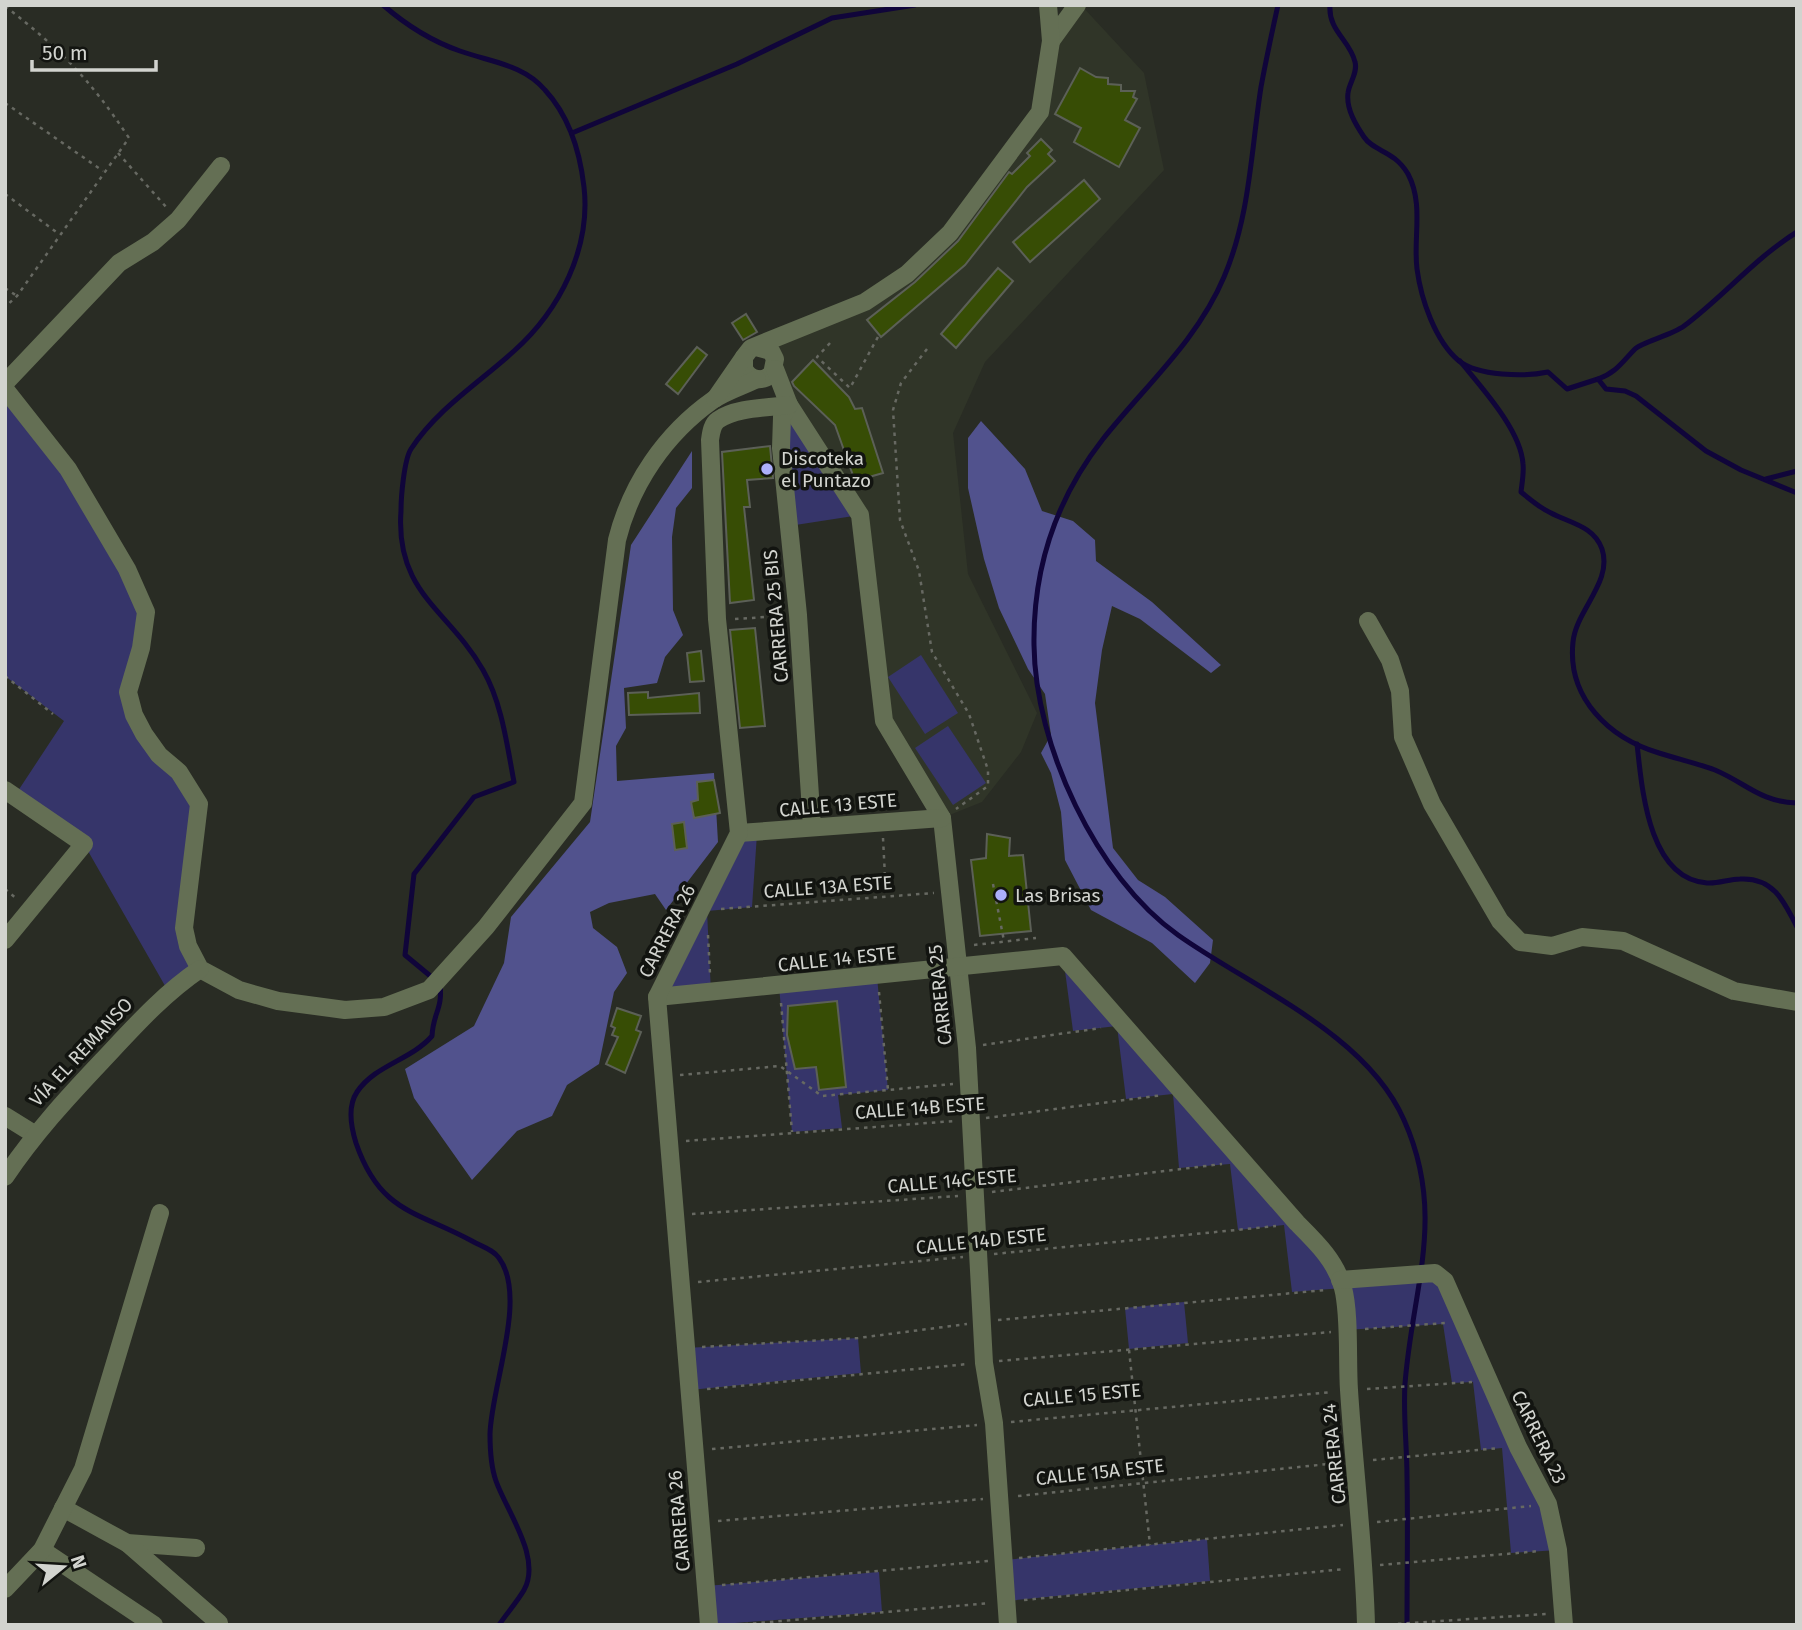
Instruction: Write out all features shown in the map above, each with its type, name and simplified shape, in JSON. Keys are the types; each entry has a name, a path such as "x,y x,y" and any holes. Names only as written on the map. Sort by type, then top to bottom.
{"street":[{"path":"715,399 750,352 787,333 865,302 907,274 950,233 1040,112 1052,41 1048,5"},
{"path":"1052,41 1077,5"},
{"path":"5,383 119,262 153,242 178,220 221,166"},
{"path":"5,389 68,469 127,569 146,612 141,648 128,692 144,734 159,755 179,772 199,804 184,928 188,946 201,969 239,990 278,1001 345,1010 384,1007 429,990 478,936 583,803 617,540 624,511 637,484 677,430 715,399 767,374 787,333"},
{"path":"750,352 771,351 767,374"},
{"path":"750,352 744,369 767,374"},
{"name":"CARRERA 25","path":"767,374 788,402 860,515 884,721 942,818 967,1048 984,1363 994,1423 1008,1625"},
{"path":"739,833 717,620 710,440 713,426 718,420 788,402"},
{"name":"CARRERA 25 BIS","path":"788,402 782,417 781,448 798,615 812,827"},
{"path":"1368,621 1390,660 1400,691 1404,737 1432,804 1500,921 1520,942 1552,946 1582,937 1623,941 1734,991 1797,1002"},
{"path":"5,790 85,844 5,940"},
{"name":"CALLE 13 ESTE","path":"739,833 942,818"},
{"name":"CARRERA 26","path":"709,1625 657,997 739,833"},
{"name":"CALLE 14 ESTE","path":"657,997 877,977 1063,956 1297,1223 1325,1251 1341,1284"},
{"name":"VÍA EL REMANSO","path":"5,1177 34,1134 146,1013 168,991 201,969"},
{"path":"5,1116 34,1134"},
{"path":"5,1589 42,1550 83,1469 160,1213"},
{"name":"CARRERA 23","path":"1341,1284 1435,1273 1441,1277 1518,1447 1548,1504 1558,1550 1563,1619"},
{"name":"CARRERA 24","path":"1341,1284 1354,1461 1362,1523 1366,1625"},
{"path":"63,1508 127,1543 219,1623"},
{"path":"127,1543 197,1548"},
{"path":"42,1550 154,1625"}],"path":[{"path":"5,6 60,50 97,89 129,138 17,296 5,307"},
{"path":"5,103 104,172"},
{"path":"118,153 178,220"},
{"path":"5,194 60,234"},
{"path":"5,288 17,296"},
{"path":"831,343 817,357 850,388 879,335"},
{"path":"927,349 901,383 893,410 900,520 919,571 932,652 969,714 988,770 988,786 942,818"},
{"path":"717,620 798,615"},
{"path":"5,676 53,714"},
{"path":"882,821 887,896"},
{"path":"993,884 1004,941"},
{"name":"CALLE 13A ESTE","path":"718,910 951,892"},
{"path":"708,924 711,992"},
{"path":"967,946 1036,938"},
{"path":"877,977 888,1090"},
{"path":"779,986 792,1132"},
{"path":"967,1048 1106,1027"},
{"path":"663,1077 780,1066 822,1096 968,1083"},
{"name":"CALLE 14B ESTE","path":"669,1142 969,1121 1173,1094"},
{"name":"CALLE 14C ESTE","path":"675,1215 973,1195 1230,1163"},
{"name":"CALLE 14D ESTE","path":"680,1284 1283,1225"},
{"path":"1125,1308 1341,1284"},
{"path":"1150,1545 1129,1349 1443,1324"},
{"path":"686,1348 858,1338"},
{"path":"690,1390 861,1373"},
{"name":"CALLE 15 ESTE","path":"695,1451 1136,1412 1349,1390 1473,1381"},
{"name":"CALLE 15A ESTE","path":"700,1522 999,1498 1143,1481 1502,1448"},
{"path":"1507,1508 1548,1504"},
{"path":"706,1586 1206,1539"},
{"path":"1511,1553 1558,1550"},
{"path":"736,1625 1210,1581"},
{"path":"1378,1625 1563,1619"}],"shaded area":[{"path":"1081,5 1144,73 1164,170 985,362 953,433 968,574 1037,713 1021,752 982,802 942,818 884,721 860,515 789,405 769,339 907,274 1040,112 1051,41"},
{"path":"5,389 68,469 146,612 134,715 192,787 184,928 200,969 168,991 84,844 14,797 64,721 5,676"},
{"path":"789,405 860,515 789,526"},
{"path":"981,421 1025,469 1042,511 1073,521 1095,540 1096,561 1152,602 1221,665 1211,673 1140,619 1112,606 1102,650 1095,703 1113,848 1138,880 1165,897 1213,940 1210,963 1195,983 1152,943 1091,910 1065,860 1061,812 1051,773 1041,753 1051,735 1045,694 1028,669 999,608 984,559 968,488 968,438"},
{"path":"692,451 692,488 676,508 672,537 673,610 683,635 665,657 657,683 624,688 626,728 616,746 617,781 714,773 718,842 666,910 655,894 609,903 590,912 593,928 617,947 627,973 614,992 599,1064 567,1085 552,1116 517,1131 472,1180 414,1098 405,1069 474,1026 504,963 511,917 590,822 631,545"},
{"path":"921,655 958,713 925,734 888,677"},
{"path":"948,726 986,783 953,805 915,748"},
{"path":"757,834 752,907 707,911 711,992 657,997 733,843"},
{"path":"1063,956 1340,1280 1435,1273 1518,1447 1558,1550 1511,1553 1502,1448 1481,1450 1473,1382 1452,1383 1443,1324 1345,1330 1343,1288 1292,1292 1284,1225 1238,1230 1230,1164 1179,1168 1173,1094 1126,1099 1117,1026 1073,1031"},
{"path":"877,977 888,1090 838,1095 842,1128 792,1132 779,986","holes":["836,1001 845,1087 819,1090 816,1067 795,1068 787,1035 788,1006"]},
{"path":"1184,1302 1188,1343 1129,1349 1125,1308"},
{"path":"858,1338 861,1373 690,1390 686,1348"},
{"path":"1207,1539 1210,1581 1007,1601 1005,1560"},
{"path":"879,1572 882,1612 709,1625 706,1586"}],"building":[{"path":"1080,68 1096,77 1108,78 1108,84 1121,85 1121,91 1135,91 1133,97 1137,99 1125,120 1140,128 1119,167 1074,142 1081,128 1055,114"},
{"path":"1041,139 1052,150 1048,154 1055,161 1027,187 965,265 881,337 867,320 915,282 958,241 1009,172 1012,174 1030,156 1027,153"},
{"path":"1084,180 1100,199 1030,262 1013,242"},
{"path":"998,268 1013,281 956,348 941,334"},
{"path":"746,314 757,332 743,340 732,323"},
{"path":"697,347 707,355 678,394 666,384"},
{"path":"813,360 849,397 855,409 862,408 883,473 855,481 835,425 794,386 792,382"},
{"path":"770,446 773,478 747,480 750,507 744,507 754,600 730,603 722,452"},
{"path":"755,628 765,726 740,728 730,630"},
{"path":"701,651 704,681 690,682 687,653"},
{"path":"648,692 648,698 699,693 700,713 629,715 628,693"},
{"path":"714,780 720,813 694,818 691,802 698,800 697,782"},
{"path":"684,822 687,848 675,850 672,824"},
{"name":"Las Brisas","path":"987,834 1010,838 1009,856 1023,855 1031,931 980,936 971,860 986,858"},
{"path":"837,1001 846,1087 819,1090 816,1067 795,1069 787,1035 788,1006"},
{"path":"617,1008 641,1016 636,1030 641,1032 625,1073 606,1064 618,1037 612,1035 615,1028 611,1026"}],"waterway":[{"path":"383,5 410,26 439,42 516,69 536,81 553,100 567,123 580,161 584,187 585,210 577,255 558,297 531,335 433,421 411,449 406,461 402,488 401,539 407,562 415,582 469,649 490,683 503,724 514,782 474,797 414,874 405,955 440,984 440,999 432,1036 414,1051 373,1075 357,1092 351,1111 354,1137 366,1166 389,1197 417,1215 491,1250 499,1258 507,1275 509,1318 492,1415 491,1452 496,1481 521,1535 529,1564 524,1590 499,1625"},
{"path":"572,133 737,64 832,18 915,5"},
{"path":"1278,5 1261,87 1244,207 1233,254 1200,322 1103,439 1086,462 1060,511 1050,536 1038,589 1034,645 1037,684 1045,724 1058,765 1076,806 1121,879 1148,910 1178,935 1272,993 1335,1037 1363,1062 1386,1089 1404,1120 1417,1155 1425,1221 1405,1384 1407,1625"},
{"path":"1330,5 1332,22 1349,47 1355,62 1348,93 1352,116 1368,142 1397,160 1413,185 1417,209 1416,257 1419,281 1430,319 1450,353 1467,366 1478,370 1515,375 1548,372 1567,389 1598,379 1606,389 1625,391 1636,396 1706,451 1741,470 1797,493"},
{"path":"1598,379 1615,370 1639,346 1684,326 1767,253 1797,232"},
{"path":"1460,361 1489,396 1515,437 1523,464 1521,492 1547,511 1587,530 1602,549 1603,573 1580,619 1573,642 1577,681 1584,698 1595,713 1608,726 1641,746 1715,770 1763,796 1797,803"},
{"path":"1766,479 1797,471"},
{"path":"1637,744 1642,784 1652,828 1660,849 1672,866 1687,878 1707,883 1740,879 1761,882 1769,886 1782,900 1797,927"}],"place":[{"name":"Discoteka el Puntazo","path":"767,469"},
{"name":"Las Brisas","path":"1001,895"}]}
